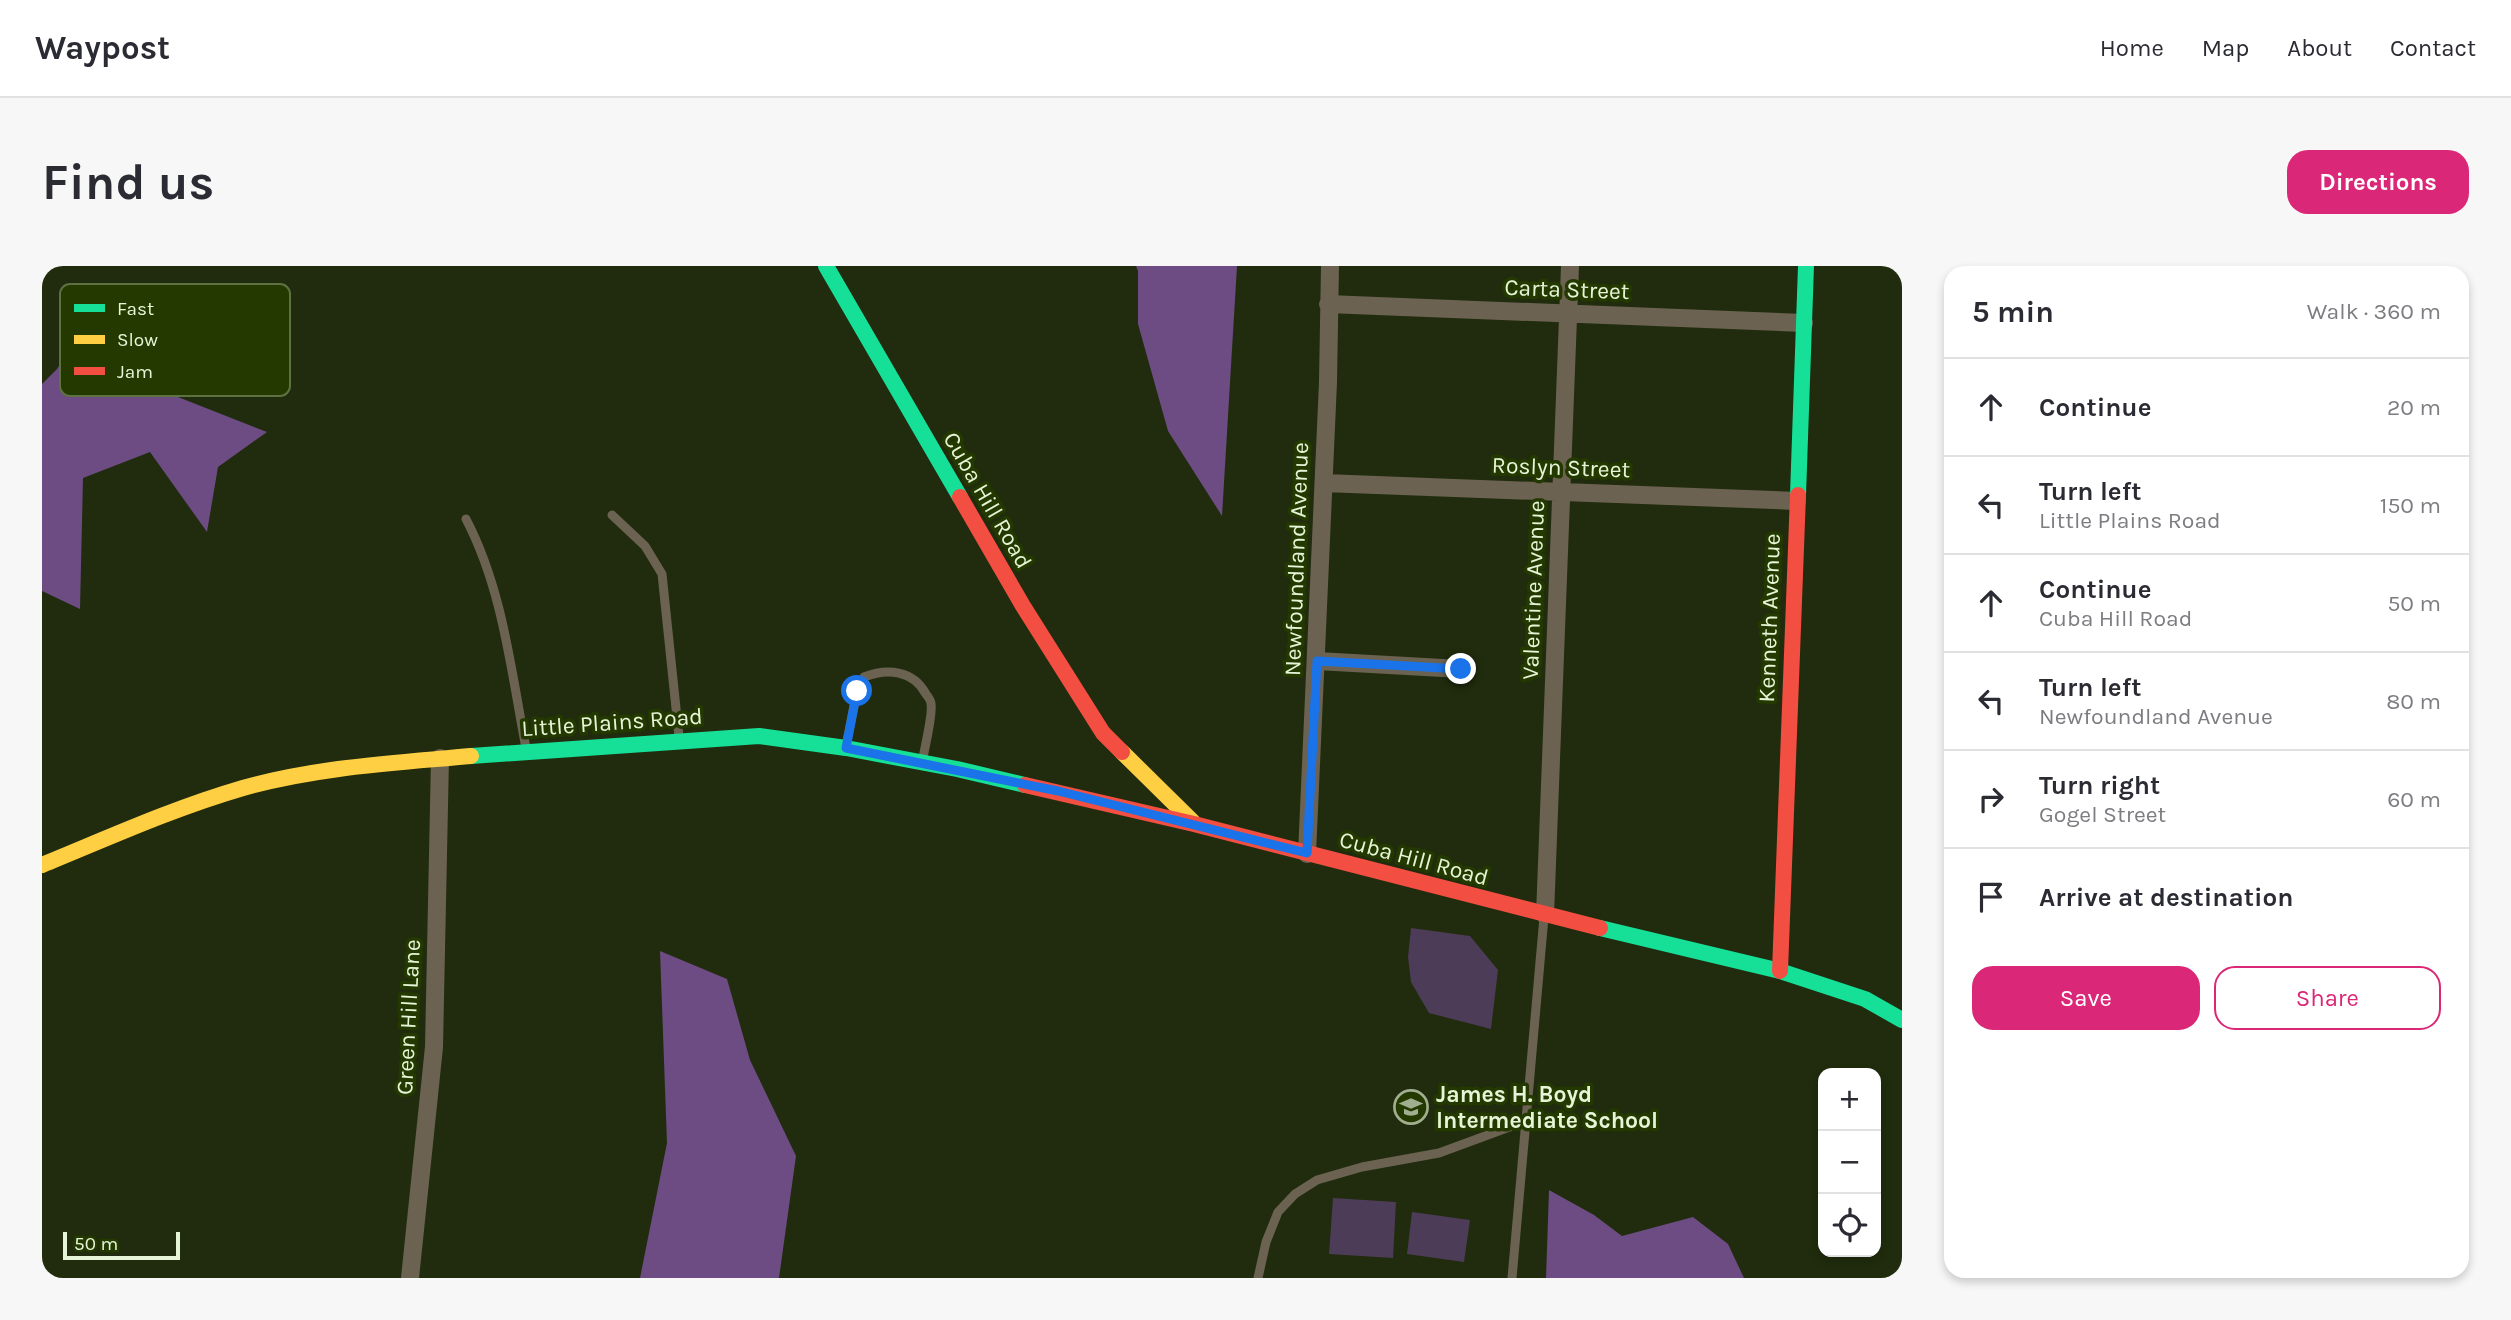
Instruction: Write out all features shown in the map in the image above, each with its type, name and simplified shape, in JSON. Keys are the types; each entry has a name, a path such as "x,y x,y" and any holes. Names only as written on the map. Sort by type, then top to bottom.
{"street":[{"name":"Cuba Hill Road","path":"826,266 1023,606 1103,733 1194,824 1545,915 1780,971 1865,999 1902,1020"},
{"name":"Newfoundland Avenue","path":"1307,853 1328,382 1330,266"},
{"name":"Valentine Avenue","path":"1545,915 1570,266"},
{"name":"Kenneth Avenue","path":"1780,971 1806,266"},
{"name":"Carta Street","path":"1328,304 1804,323"},
{"name":"Roslyn Street","path":"1324,483 1797,501"},
{"path":"1317,661 1461,669"},
{"name":"Little Plains Road","path":"42,866 153,819 243,788 325,770 527,750 759,736 922,762 1194,824"},
{"name":"Green Hill Lane","path":"410,1278 434,1046 440,758"}],"lane":[{"path":"612,515 645,545 662,575 679,739"},
{"path":"466,519 480,547 500,609 527,750"},
{"path":"846,748 857,691 864,677 877,672 894,671 911,677 922,687 931,704 922,762"},
{"path":"1512,1278 1545,915"},
{"path":"1258,1278 1266,1242 1278,1212 1295,1194 1317,1180 1362,1167 1439,1153 1526,1121"}],"shaded area":[{"path":"1136,266 1237,266 1222,516 1168,431 1138,324"},
{"path":"60,364 60,396 175,396 267,432 218,467 207,532 150,452 83,478 80,609 42,591 42,384"},
{"path":"1411,928 1470,936 1498,970 1491,1029 1429,1013 1411,982 1408,957"},
{"path":"660,951 727,979 750,1060 796,1156 779,1278 640,1278 667,1143"},
{"path":"1549,1190 1594,1215 1622,1236 1693,1217 1728,1244 1744,1278 1546,1278"},
{"path":"1333,1198 1396,1202 1393,1258 1329,1254"},
{"path":"1412,1212 1470,1220 1464,1262 1407,1254"}],"traffic: fast":[{"path":"826,266 960,497"},
{"path":"1798,495 1806,266"},
{"path":"471,756 759,736 846,748 1025,785"},
{"path":"1600,928 1780,971 1865,999 1902,1020"}],"traffic: slow":[{"path":"1122,752 1193,822"},
{"path":"42,865 141,824 243,788 299,775 471,756"}],"traffic: jam":[{"path":"1780,971 1798,495"},
{"path":"960,497 1023,606 1103,733 1122,752"},
{"path":"1025,785 1194,824 1600,928"}],"place":[{"name":"James H. Boyd Intermediate School","path":"1411,1107"}],"route":[{"path":"857,691 846,748 1058,791 1307,853 1317,661 1461,669"}]}
